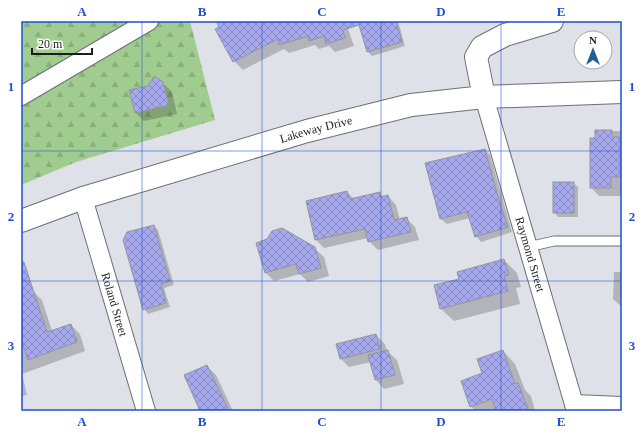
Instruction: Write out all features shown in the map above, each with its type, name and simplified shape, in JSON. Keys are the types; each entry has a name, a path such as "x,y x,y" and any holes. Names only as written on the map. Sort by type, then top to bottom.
{"main road":[{"path":"484,97 476,57 482,47 505,35 552,21"},
{"name":"Lakeway Drive","path":"21,221 83,198 307,131 403,107 484,97 622,92"}],"street":[{"path":"21,96 149,21"},
{"name":"Raymond Street","path":"484,97 575,407"},
{"name":"Roland Street","path":"83,198 146,411"},
{"path":"575,407 622,406"}],"lane":[{"path":"528,247 554,241 622,241"}],"green space":[{"path":"21,21 190,21 215,120 76,162 21,185"}],"building":[{"path":"216,21 396,21 402,42 367,52 359,25 343,30 345,38 326,44 324,36 309,41 308,36 279,45 278,39 233,62 215,29 219,27"},
{"path":"154,76 163,82 169,105 135,113 129,90 148,86"},
{"path":"595,130 612,130 612,137 620,137 620,177 611,177 611,188 590,188 590,138 595,138"},
{"path":"485,149 499,201 508,227 475,237 467,212 440,219 425,163"},
{"path":"553,182 574,182 574,213 553,213"},
{"path":"347,191 350,199 380,192 381,197 388,195 394,220 407,217 411,232 368,242 365,229 315,240 306,201"},
{"path":"154,225 170,281 161,284 166,303 143,310 123,240 127,232"},
{"path":"282,228 315,247 321,268 299,274 296,264 265,273 256,243 267,239 272,231"},
{"path":"504,259 509,275 504,276 508,291 440,309 434,285 459,279 457,272"},
{"path":"21,262 24,262 47,332 71,324 77,342 28,360 21,339"},
{"path":"376,334 380,349 340,359 336,344"},
{"path":"388,350 395,375 375,380 368,355"},
{"path":"503,350 515,384 518,383 528,408 518,411 496,411 492,399 470,407 461,381 482,373 477,359"},
{"path":"207,365 229,411 200,411 184,375"}]}
